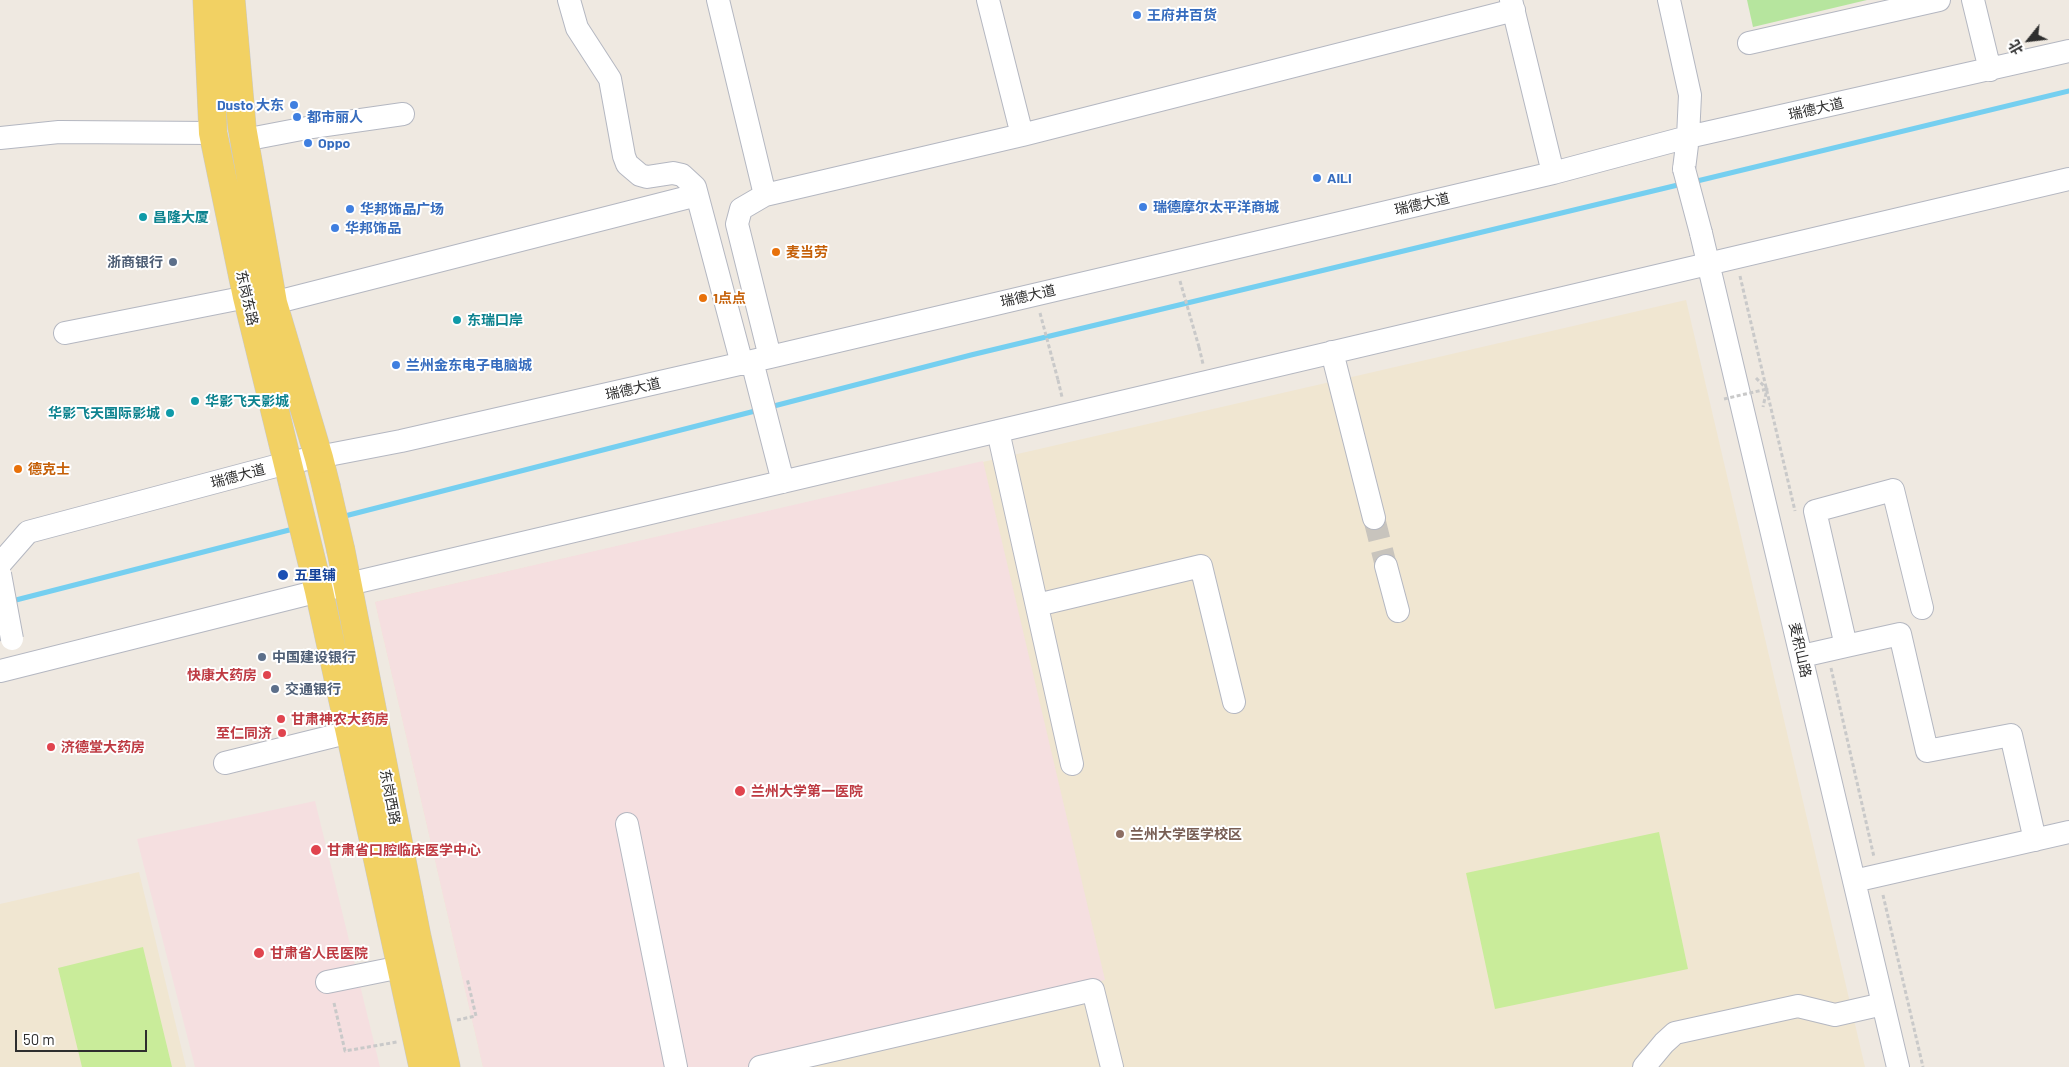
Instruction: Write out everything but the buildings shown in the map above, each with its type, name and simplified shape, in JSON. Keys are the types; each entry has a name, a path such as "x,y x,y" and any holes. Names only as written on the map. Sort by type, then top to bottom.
{"main road":[{"name":"东岗东路","path":"207,0 213,133 247,297 319,591"},
{"name":"东岗东路","path":"231,0 244,140 273,303 319,458 349,585"},
{"name":"东岗西路","path":"349,585 416,937 446,1067"},
{"name":"东岗西路","path":"319,591 423,1067"}],"street":[{"path":"570,0 577,28 610,79 627,164 647,177 673,173 682,175 694,187 755,361"},
{"path":"718,0 765,195"},
{"path":"988,0 1022,135"},
{"path":"1669,0 1690,95 1688,138"},
{"path":"1749,43 1939,0"},
{"path":"1974,0 1990,70"},
{"path":"784,482 758,384 737,224 741,209 765,195 1022,135 1512,5 1553,173"},
{"name":"瑞德大道","path":"0,564 28,532 289,473 319,458 755,361 1553,173 1688,138 2069,51"},
{"path":"244,140 312,127 403,114"},
{"path":"0,138 59,132 213,133"},
{"name":"麦积山路","path":"1688,138 1684,169 1709,263 1898,1067"},
{"path":"0,671 319,591 2069,179"},
{"path":"273,303 697,195"},
{"path":"65,333 247,297"},
{"path":"1332,352 1374,518"},
{"path":"998,431 1072,764"},
{"path":"1846,646 1815,511 1893,490 1922,608"},
{"path":"1037,605 1201,566 1234,702"},
{"path":"1386,566 1398,611"},
{"path":"0,574 12,638 22,666"},
{"path":"1802,656 1900,634 1927,751 2011,735 2035,840"},
{"path":"225,763 350,732"},
{"path":"627,824 676,1067"},
{"path":"1854,881 2069,832"},
{"path":"327,982 401,968"},
{"path":"760,1067 1094,990 1112,1067"},
{"path":"1644,1067 1664,1043 1675,1034 1798,1006 1835,1015 1883,1004"}],"path":[{"path":"1180,281 1199,348"},
{"path":"1040,313 1058,380"},
{"path":"1724,399 1767,389"},
{"path":"467,978 476,1016"},
{"path":"334,1003 345,1051 417,1039"}],"shaded area":[{"name":"兰州大学医学校区","path":"1686,300 1865,1067 483,1067 375,602"},
{"name":"兰州大学第一医院","path":"983,461 1105,980 749,1067 483,1067 375,602"},
{"name":"甘肃省人民医院","path":"315,801 380,1067 195,1067 137,839"},
{"path":"139,872 186,1067 0,1067 0,904"}],"green space":[{"path":"1747,0 1867,0 1753,27"},
{"path":"1659,832 1688,969 1495,1009 1466,873"},
{"path":"143,947 172,1067 82,1067 58,968"}],"waterway":[{"path":"1693,182 2069,91"},
{"path":"770,407 971,355 1682,184"},
{"path":"341,517 759,410"},
{"path":"12,601 297,528"}],"tunnel":[{"path":"1374,518 1386,566"}],"place":[{"name":"王府井百货","path":"1137,15"},
{"name":"Dusto 大东","path":"294,105"},
{"name":"都市丽人","path":"297,117"},
{"name":"Oppo","path":"308,143"},
{"name":"AILI","path":"1317,178"},
{"name":"瑞德摩尔太平洋商城","path":"1143,207"},
{"name":"华邦饰品广场","path":"350,209"},
{"name":"昌隆大厦","path":"143,217"},
{"name":"华邦饰品","path":"335,228"},
{"name":"麦当劳","path":"776,252"},
{"name":"浙商银行","path":"173,262"},
{"name":"1点点","path":"703,298"},
{"name":"东瑞口岸","path":"457,320"},
{"name":"兰州金东电子电脑城","path":"396,365"},
{"name":"华影飞天影城","path":"195,401"},
{"name":"华影飞天国际影城","path":"170,413"},
{"name":"德克士","path":"18,469"},
{"name":"五里铺","path":"283,575"},
{"name":"中国建设银行","path":"262,657"},
{"name":"快康大药房","path":"267,675"},
{"name":"交通银行","path":"275,689"},
{"name":"甘肃神农大药房","path":"281,719"},
{"name":"至仁同济","path":"282,733"},
{"name":"济德堂大药房","path":"51,747"},
{"name":"兰州大学第一医院","path":"740,791"},
{"name":"兰州大学医学校区","path":"1120,834"},
{"name":"甘肃省口腔临床医学中心","path":"316,850"},
{"name":"甘肃省人民医院","path":"259,953"}]}
